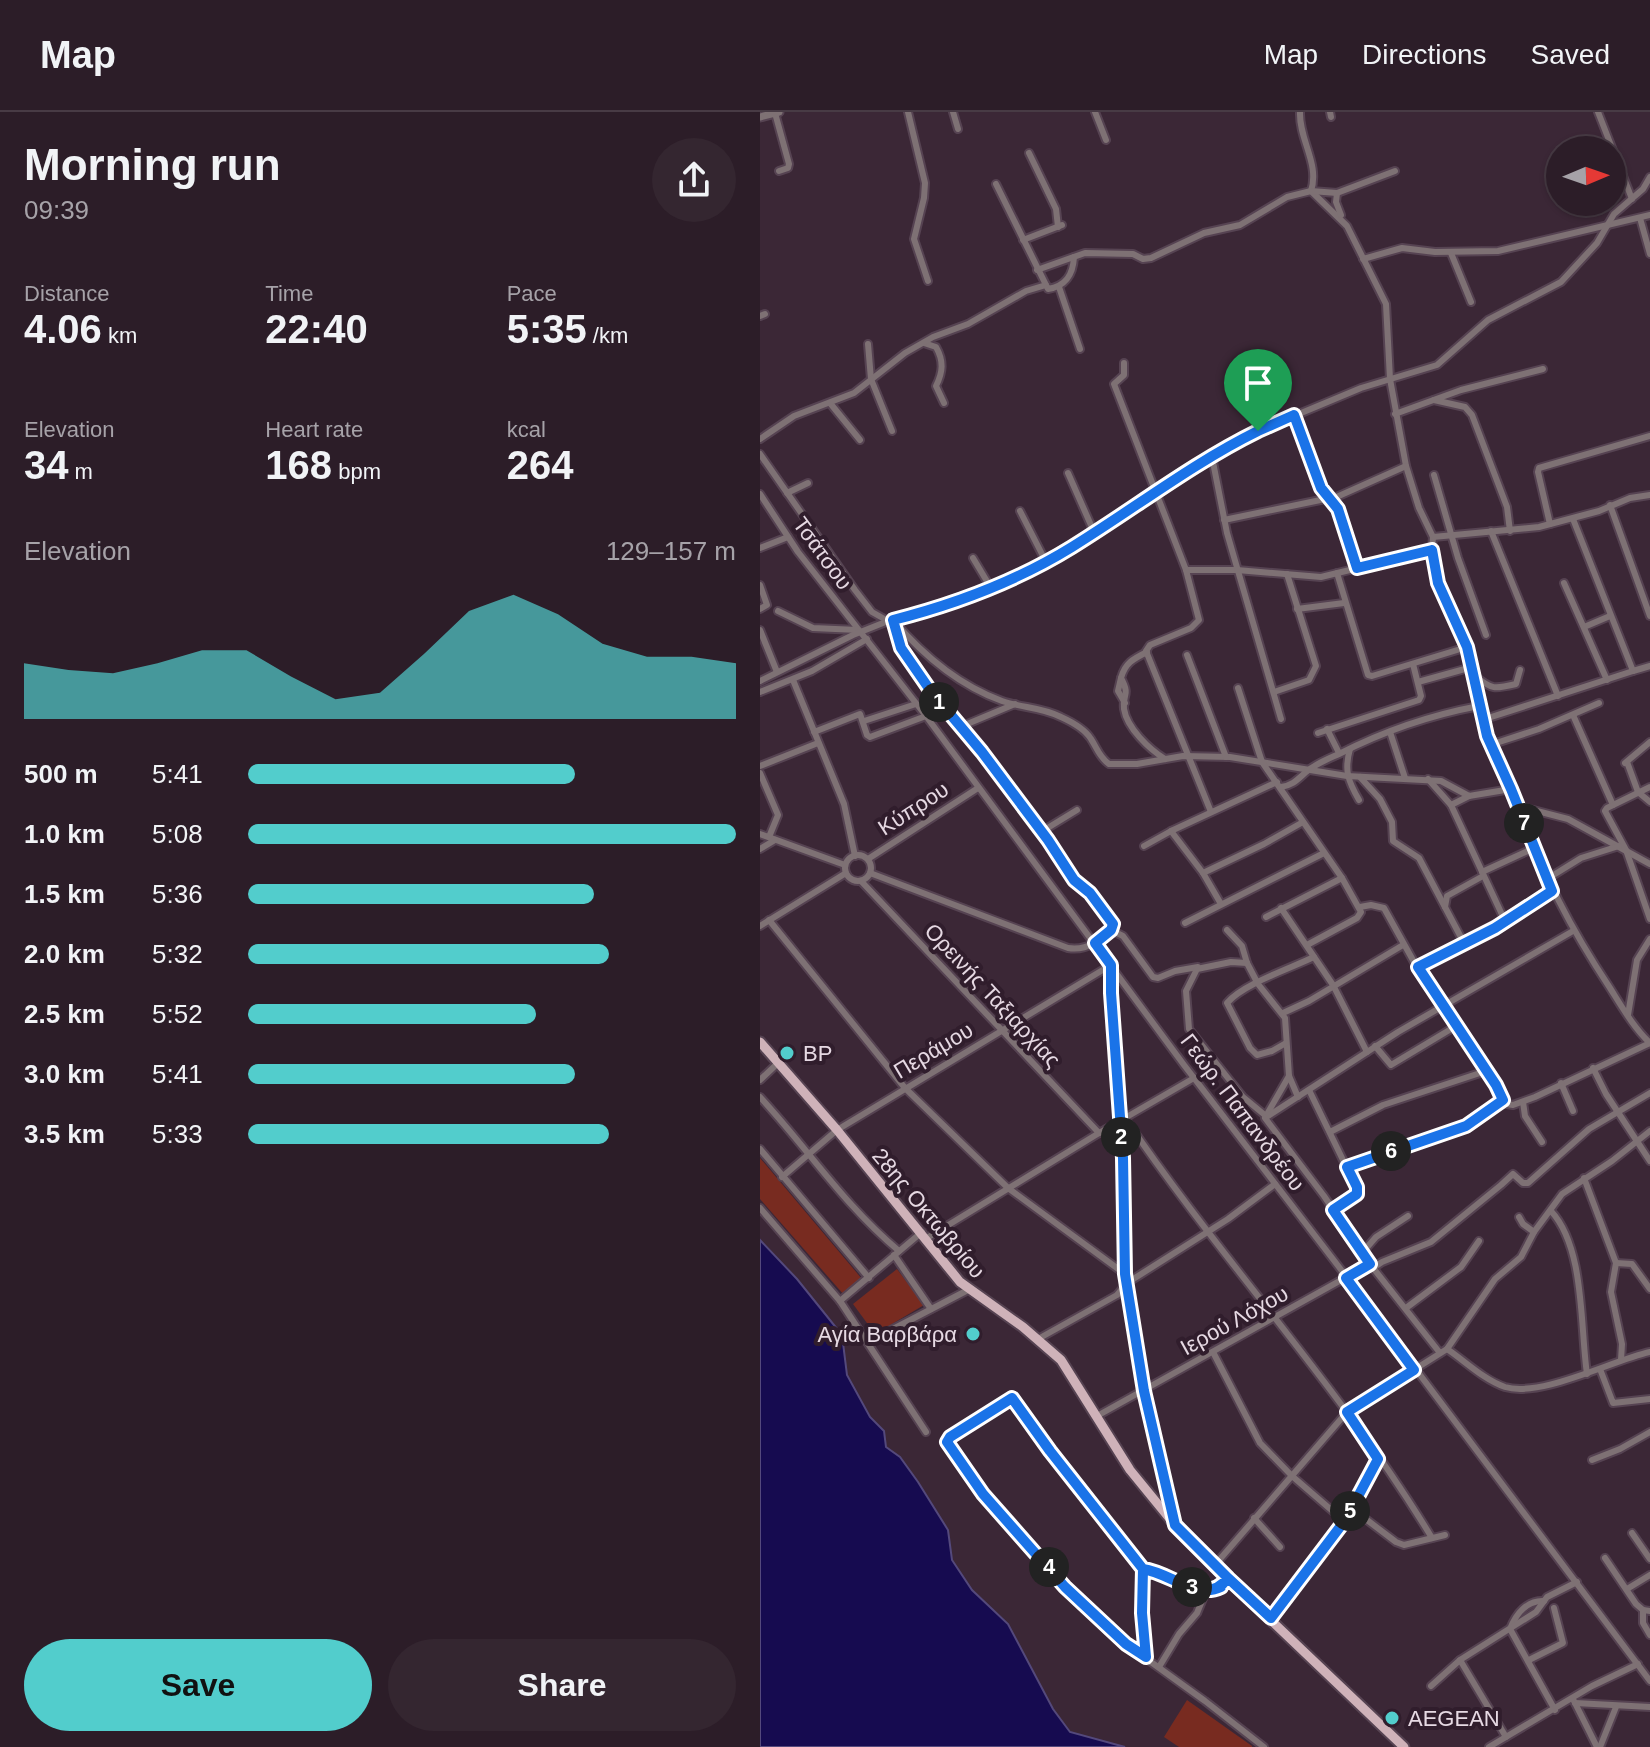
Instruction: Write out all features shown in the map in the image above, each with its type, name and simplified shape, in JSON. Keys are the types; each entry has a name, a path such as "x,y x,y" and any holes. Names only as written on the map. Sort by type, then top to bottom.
{"main road":[{"name":"28ης Οκτωβρίου","path":"760,1042 837,1130 968,1290 1038,1339 1067,1367 1142,1486 1175,1525 1403,1747"}],"street":[{"path":"908,112 925,183 914,239 928,281"},
{"path":"953,112 958,129"},
{"path":"1095,112 1106,140"},
{"path":"1300,112 1301,132 1313,166 1311,191"},
{"path":"1598,112 1632,199"},
{"path":"769,113 789,164 788,168 779,171"},
{"path":"1023,240 1060,226 1056,209 1029,153"},
{"path":"1037,270 1089,253 1151,258 1204,233 1240,225 1287,197 1311,191 1337,193 1395,171"},
{"path":"760,681 861,632 956,603 991,588 1094,532 1234,443 1294,415 1437,365 1488,320 1554,288 1597,243 1614,214 1643,189 1650,177"},
{"path":"996,184 1048,289 1059,287 1070,276 1074,257"},
{"path":"1643,189 1650,194"},
{"path":"1311,191 1347,226"},
{"path":"1337,193 1337,207 1386,304 1390,379 1406,466 1419,508 1433,537 1438,583 1467,647 1490,745 1552,891 1573,931 1628,1017 1649,1041 1513,1105 1503,1100 1403,945 1384,908 1371,905 1360,907"},
{"path":"1363,259 1402,248 1451,253 1498,251 1650,215"},
{"path":"1640,218 1650,254"},
{"path":"1451,253 1471,302"},
{"path":"760,439 794,416 854,393 905,353 968,324 1026,291 1046,285"},
{"path":"1059,287 1080,349"},
{"path":"924,343 936,347 939,354 942,375 936,386 944,403"},
{"path":"868,344 871,379 892,431"},
{"path":"1124,363 1124,375 1114,384 1186,570 1199,620 1191,628 1150,645 1147,652 1127,663 1121,678 1128,692 1124,709 1135,730 1165,759"},
{"path":"1395,414 1471,387 1543,369"},
{"path":"1434,400 1465,407 1472,415 1507,507 1510,531"},
{"path":"830,403 860,440"},
{"path":"1294,415 1321,488 1338,509 1357,568"},
{"path":"1550,524 1539,468 1650,436"},
{"path":"760,454 872,612 890,621 946,671 982,692 1015,704 1044,709 1074,724 1089,735 1095,748 1109,764 1126,765 1189,756 1226,757 1347,776 1441,781 1469,796"},
{"path":"1212,457 1237,570 1281,719"},
{"path":"1224,520 1331,498 1406,466"},
{"path":"1068,473 1094,532"},
{"path":"1434,475 1486,635"},
{"path":"787,493 808,483"},
{"name":"Τσάτσου","path":"760,494 788,537 867,639"},
{"path":"1433,537 1510,531 1550,524 1630,498 1650,495"},
{"path":"1610,505 1650,616"},
{"path":"1020,511 1045,560"},
{"path":"1573,519 1633,671"},
{"path":"1491,531 1558,696"},
{"path":"760,548 788,537"},
{"path":"1186,570 1237,570 1321,577 1432,550"},
{"path":"973,558 991,588"},
{"path":"1337,573 1368,675 1467,647"},
{"path":"1274,692 1309,680 1316,666 1287,574"},
{"path":"1564,583 1607,680"},
{"path":"760,585 767,605 760,609"},
{"path":"1297,609 1344,603"},
{"path":"778,611 813,628 861,632"},
{"path":"1584,627 1610,616"},
{"path":"870,873 1068,948 1083,948 1095,943 1111,930 1113,924 1090,893 1074,880 1041,832 907,658 890,621"},
{"path":"760,630 777,672"},
{"path":"760,692 793,680 867,639"},
{"name":"Γεώρ. Παπανδρέου","path":"867,639 1650,1681"},
{"path":"1147,652 1211,812"},
{"path":"1187,655 1226,757"},
{"path":"1318,733 1419,700 1421,696 1413,664"},
{"path":"1482,720 1650,666"},
{"path":"1418,682 1472,667"},
{"path":"1478,697 1491,688 1516,684 1520,670"},
{"path":"1475,676 1491,688"},
{"path":"760,926 846,869 855,856 844,804 793,680"},
{"path":"1238,688 1262,762 1360,907 1361,915 1357,918 1307,945"},
{"path":"1490,745 1599,703"},
{"path":"864,721 916,704"},
{"path":"960,727 1015,704"},
{"path":"1144,846 1211,812 1278,784 1290,785 1307,771 1339,753 1390,732 1479,706"},
{"path":"814,732 858,714 862,715 870,737 926,716"},
{"path":"1573,715 1613,805"},
{"path":"1327,729 1339,753"},
{"path":"1390,732 1405,778"},
{"path":"1650,742 1626,762 1638,792 1650,802"},
{"path":"760,766 818,743"},
{"path":"1350,749 1345,768 1359,800"},
{"path":"760,773 778,815 772,838 760,849"},
{"path":"1360,777 1392,822 1393,841 1419,858 1464,943"},
{"path":"1428,779 1451,805 1505,921"},
{"path":"1649,914 1626,850 1606,815 1607,808 1650,787"},
{"name":"Κύπρου","path":"868,859 978,788"},
{"path":"1451,805 1469,796 1511,789"},
{"path":"1354,792 1376,796"},
{"path":"1518,806 1560,816 1649,861"},
{"path":"1041,832 1077,810"},
{"path":"1203,873 1303,822"},
{"path":"1171,831 1203,873 1221,904"},
{"path":"760,834 846,869 852,880 861,881 870,873"},
{"path":"1547,879 1591,853 1619,846"},
{"path":"1444,907 1447,896 1534,848"},
{"path":"1185,923 1324,853"},
{"path":"855,856 868,859 870,873"},
{"path":"1266,917 1342,878"},
{"name":"Ορεινής Ταξιαρχίας","path":"861,881 1099,1133"},
{"path":"1418,967 1505,921 1552,891"},
{"path":"1281,908 1333,985 1367,1052"},
{"path":"769,920 905,1088 1008,1188 1125,1274"},
{"path":"1111,930 1129,943 1153,977 1164,977 1175,971 1201,966 1247,963"},
{"path":"1227,930 1242,946 1258,984 1273,1006 1283,1013 1287,1027 1289,1076 1298,1097"},
{"path":"1266,1116 1443,1005 1573,931"},
{"path":"1628,1017 1637,960 1650,939"},
{"path":"1283,1013 1403,945"},
{"path":"1286,1043 1257,1055 1228,1007 1229,1001 1314,957"},
{"path":"1111,965 1122,1120 1125,1274 1144,1391 1175,1525"},
{"name":"Περάμου","path":"782,1177 837,1130 1111,965"},
{"path":"1201,966 1186,991 1189,1029 1243,1097 1266,1116"},
{"path":"1375,1046 1391,1065 1456,1026"},
{"path":"760,1080 778,1063"},
{"path":"1593,1068 1617,1111 1645,1136 1650,1161"},
{"path":"1330,1132 1383,1105 1486,1071"},
{"path":"1289,1076 1266,1116 1267,1123 1371,1266 1440,1353"},
{"path":"840,1301 897,1253 924,1235 1194,1078"},
{"path":"1561,1083 1573,1111"},
{"path":"1309,1090 1357,1187 1357,1194 1333,1210"},
{"path":"1617,1111 1650,1093"},
{"path":"760,1097 848,1203 897,1253 931,1309"},
{"path":"1347,1167 1466,1126 1503,1100"},
{"path":"1523,1102 1525,1116 1542,1142"},
{"name":"Ιερού Λόχου","path":"1097,1416 1346,1278 1431,1242 1501,1185 1510,1174 1528,1183 1582,1134 1617,1111"},
{"path":"1122,1120 1347,1412 1432,1538"},
{"path":"1214,1566 1347,1412 1447,1349 1495,1279 1521,1257 1534,1232 1562,1194 1645,1136"},
{"path":"760,1149 869,1278"},
{"path":"1584,1178 1616,1263 1611,1292 1622,1344 1621,1360"},
{"path":"1038,1339 1110,1299 1127,1283 1228,1219 1275,1184"},
{"path":"760,1208 840,1301 926,1432"},
{"path":"1551,1211 1565,1234 1573,1264 1587,1374"},
{"path":"1362,1253 1376,1237 1408,1216"},
{"path":"1519,1217 1534,1232"},
{"path":"1406,1308 1461,1267 1479,1241"},
{"path":"1616,1263 1632,1264 1650,1289"},
{"path":"868,1342 968,1290"},
{"path":"1447,1349 1486,1376 1512,1388 1539,1386 1587,1374 1650,1352"},
{"path":"1213,1352 1260,1443 1292,1476 1346,1519"},
{"path":"1600,1369 1613,1403 1650,1399"},
{"path":"1146,1657 1142,1613 1143,1569 1012,1398 950,1437 947,1442 983,1494 1065,1587 1126,1644 1264,1747"},
{"path":"1592,1460 1650,1432"},
{"path":"1271,1618 1346,1519 1378,1459"},
{"path":"1346,1519 1355,1517 1367,1520 1404,1545 1445,1535"},
{"path":"1254,1518 1280,1547"},
{"path":"1632,1533 1650,1559"},
{"path":"1605,1558 1646,1611 1643,1623 1650,1635"},
{"path":"1143,1569 1159,1571 1187,1586 1211,1592 1221,1587 1228,1578"},
{"path":"1627,1589 1650,1575"},
{"path":"1431,1686 1460,1660 1536,1612 1550,1594 1577,1582"},
{"path":"1159,1667 1179,1634 1197,1613 1206,1591"},
{"path":"1529,1660 1563,1643 1554,1608"},
{"path":"1510,1629 1555,1710"},
{"path":"1460,1660 1506,1737"},
{"path":"1489,1747 1638,1664"},
{"path":"1574,1700 1616,1707 1650,1707"},
{"path":"1574,1700 1598,1747"},
{"path":"1598,1747 1616,1707"}],"shaded area":[{"path":"760,1158 862,1279 844,1295 760,1199"},
{"path":"760,1240 797,1279 842,1335 847,1375 870,1417 884,1431 886,1447 900,1457 918,1482 948,1530 952,1560 972,1590 1008,1624 1053,1709 1070,1732 1125,1747 760,1747"},
{"path":"897,1269 924,1305 875,1334 853,1304"},
{"path":"1187,1700 1252,1747 1179,1747 1164,1737"}],"place":[{"name":"BP","path":"787,1053"},
{"name":"Αγία Βαρβάρα","path":"973,1334"},
{"name":"AEGEAN","path":"1392,1718"}],"route":[{"path":"1258,431 1156,490 1071,548 979,594 893,620 901,648 930,690 982,752 1074,880 1090,893 1113,924 1111,930 1095,943 1111,965 1123,1158 1125,1274 1144,1391 1175,1525 1228,1578 1221,1587 1211,1592 1187,1586 1159,1571 1143,1569 1012,1398 950,1437 947,1442 983,1494 1065,1587 1126,1644 1146,1657 1142,1613 1143,1569 1159,1571 1170,1576 1187,1586 1206,1591 1211,1592 1221,1587 1221,1586 1228,1578 1271,1618 1346,1519 1370,1475 1378,1459 1347,1412 1414,1370 1346,1278 1370,1264 1333,1210 1358,1191 1347,1167 1466,1126 1503,1100 1418,967 1495,928 1552,891 1487,736 1467,647 1438,583 1432,550 1357,568 1338,509 1321,488 1294,415 1258,431"}]}
